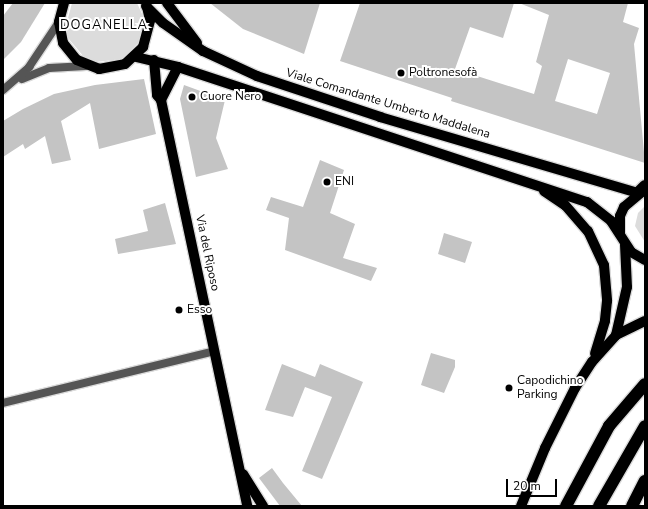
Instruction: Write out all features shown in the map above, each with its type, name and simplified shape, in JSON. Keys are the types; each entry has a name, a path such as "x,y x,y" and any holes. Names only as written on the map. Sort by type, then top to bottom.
{"highway":[{"path":"566,506 609,426 645,384"},
{"path":"599,506 645,426"},
{"path":"632,506 645,481"}],"main road":[{"path":"64,3 59,22 63,43 86,66 112,69 136,57 149,34 146,4"},
{"path":"167,3 203,50"},
{"name":"Viale Comandante Umberto Maddalena","path":"146,4 164,23 203,50 228,64 319,97 643,190 622,212 627,287 616,336"},
{"path":"136,57 154,60 178,67 534,185 595,207 611,221 623,240 645,260"},
{"name":"Via del Riposo","path":"154,60 157,95 161,100 247,506"},
{"path":"161,100 178,67"},
{"path":"534,185 576,217 596,246 604,265 608,301 606,321 592,362"},
{"path":"521,506 545,448 575,388 592,362 616,336 645,321"},
{"path":"239,467 263,506"}],"street":[{"path":"17,81 45,47 59,22"},
{"path":"3,90 17,81 49,68 86,66"},
{"path":"3,403 214,351"}],"shaded area":[{"path":"72,3 137,3 143,16 140,41 122,59 96,62 84,57 68,38 66,26"},
{"path":"645,206 645,242 635,226 638,213"}],"building":[{"path":"13,3 45,3 21,42 3,60 3,16"},
{"path":"210,3 320,3 304,54 243,29"},
{"path":"360,3 514,3 503,38 470,27 455,69 534,94 542,66 536,62 549,15 519,3 628,3 623,22 639,28 634,44 645,163 451,101 452,98 340,61","holes":["568,59 610,73 597,114 555,101"]},
{"path":"144,79 156,134 99,149 90,103 61,121 71,160 52,164 45,136 25,149 23,144 3,157 3,121 23,109 54,94 95,85"},
{"path":"184,85 225,100 216,138 228,169 196,177 180,99"},
{"path":"320,160 344,170 330,213 355,224 343,258 377,268 371,281 285,250 289,218 266,210 271,197 303,207"},
{"path":"165,203 176,244 118,254 115,239 148,231 143,210"},
{"path":"444,233 472,242 465,263 438,254"},
{"path":"431,353 455,360 455,367 444,393 421,385"},
{"path":"282,364 315,377 320,364 363,382 322,479 302,471 332,397 305,387 293,417 265,410"},
{"path":"272,468 302,506 280,506 259,478"}],"place":[{"name":"Poltronesofà","path":"401,73"},
{"name":"Cuore Nero","path":"192,97"},
{"name":"ENI","path":"327,182"},
{"name":"Esso","path":"179,310"},
{"name":"Capodichino Parking","path":"509,388"}],"district":[{"name":"DOGANELLA","path":"104,25"}]}
